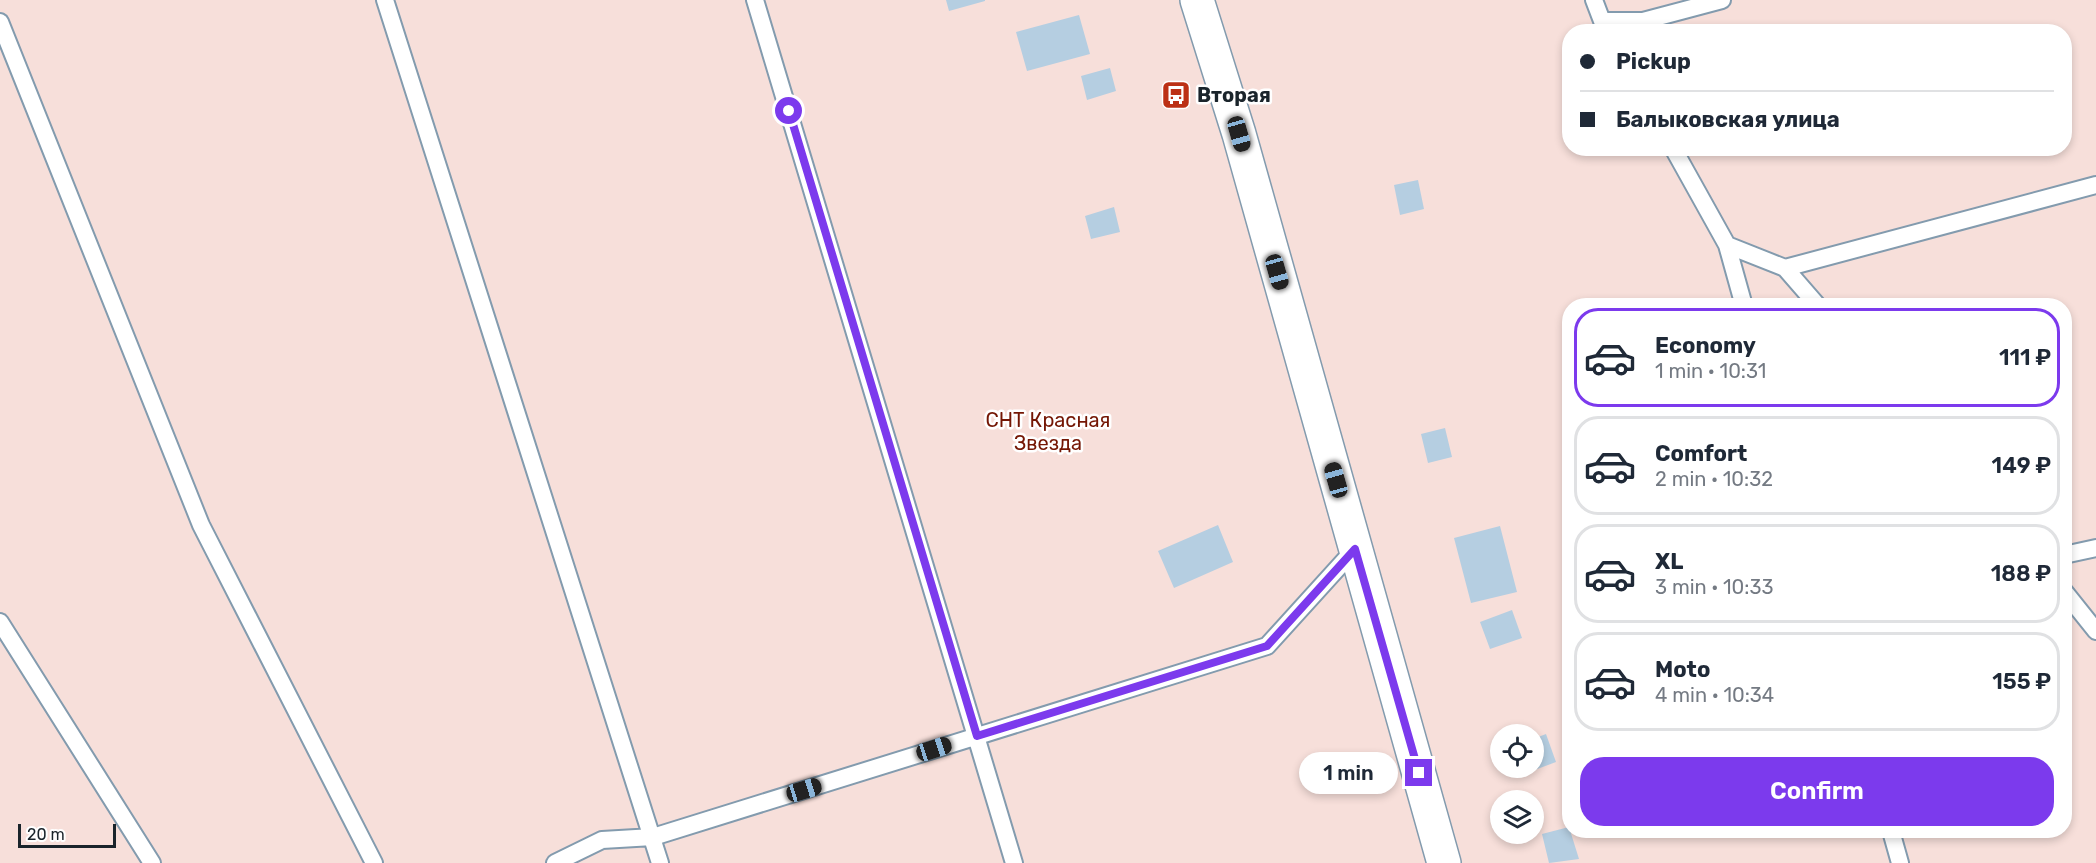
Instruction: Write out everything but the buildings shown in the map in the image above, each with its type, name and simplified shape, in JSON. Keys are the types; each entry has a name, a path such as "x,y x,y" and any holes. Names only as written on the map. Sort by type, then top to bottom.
{"street":[{"path":"1197,0 1239,134 1444,863"}],"lane":[{"path":"385,0 660,863"},
{"path":"755,0 1014,863"},
{"path":"1594,0 1604,24"},
{"path":"1620,24 1643,21 1722,0"},
{"path":"0,22 201,525 374,863"},
{"path":"1677,156 1727,245 1742,298"},
{"path":"1785,268 2096,185"},
{"path":"1727,245 1785,268 1811,298"},
{"path":"2072,553 2096,548"},
{"path":"555,863 603,840 652,837 1267,646 1355,549"},
{"path":"2072,601 2096,631"},
{"path":"0,622 152,863"},
{"path":"1893,838 1899,863"}],"green space":[{"name":"СНТ Красная Звезда","path":"0,0 2096,0 2096,863 0,863"}],"place":[{"name":"Вторая","path":"1176,95"}],"route":[{"path":"789,111 977,736 1267,646 1355,549 1419,773"}]}
